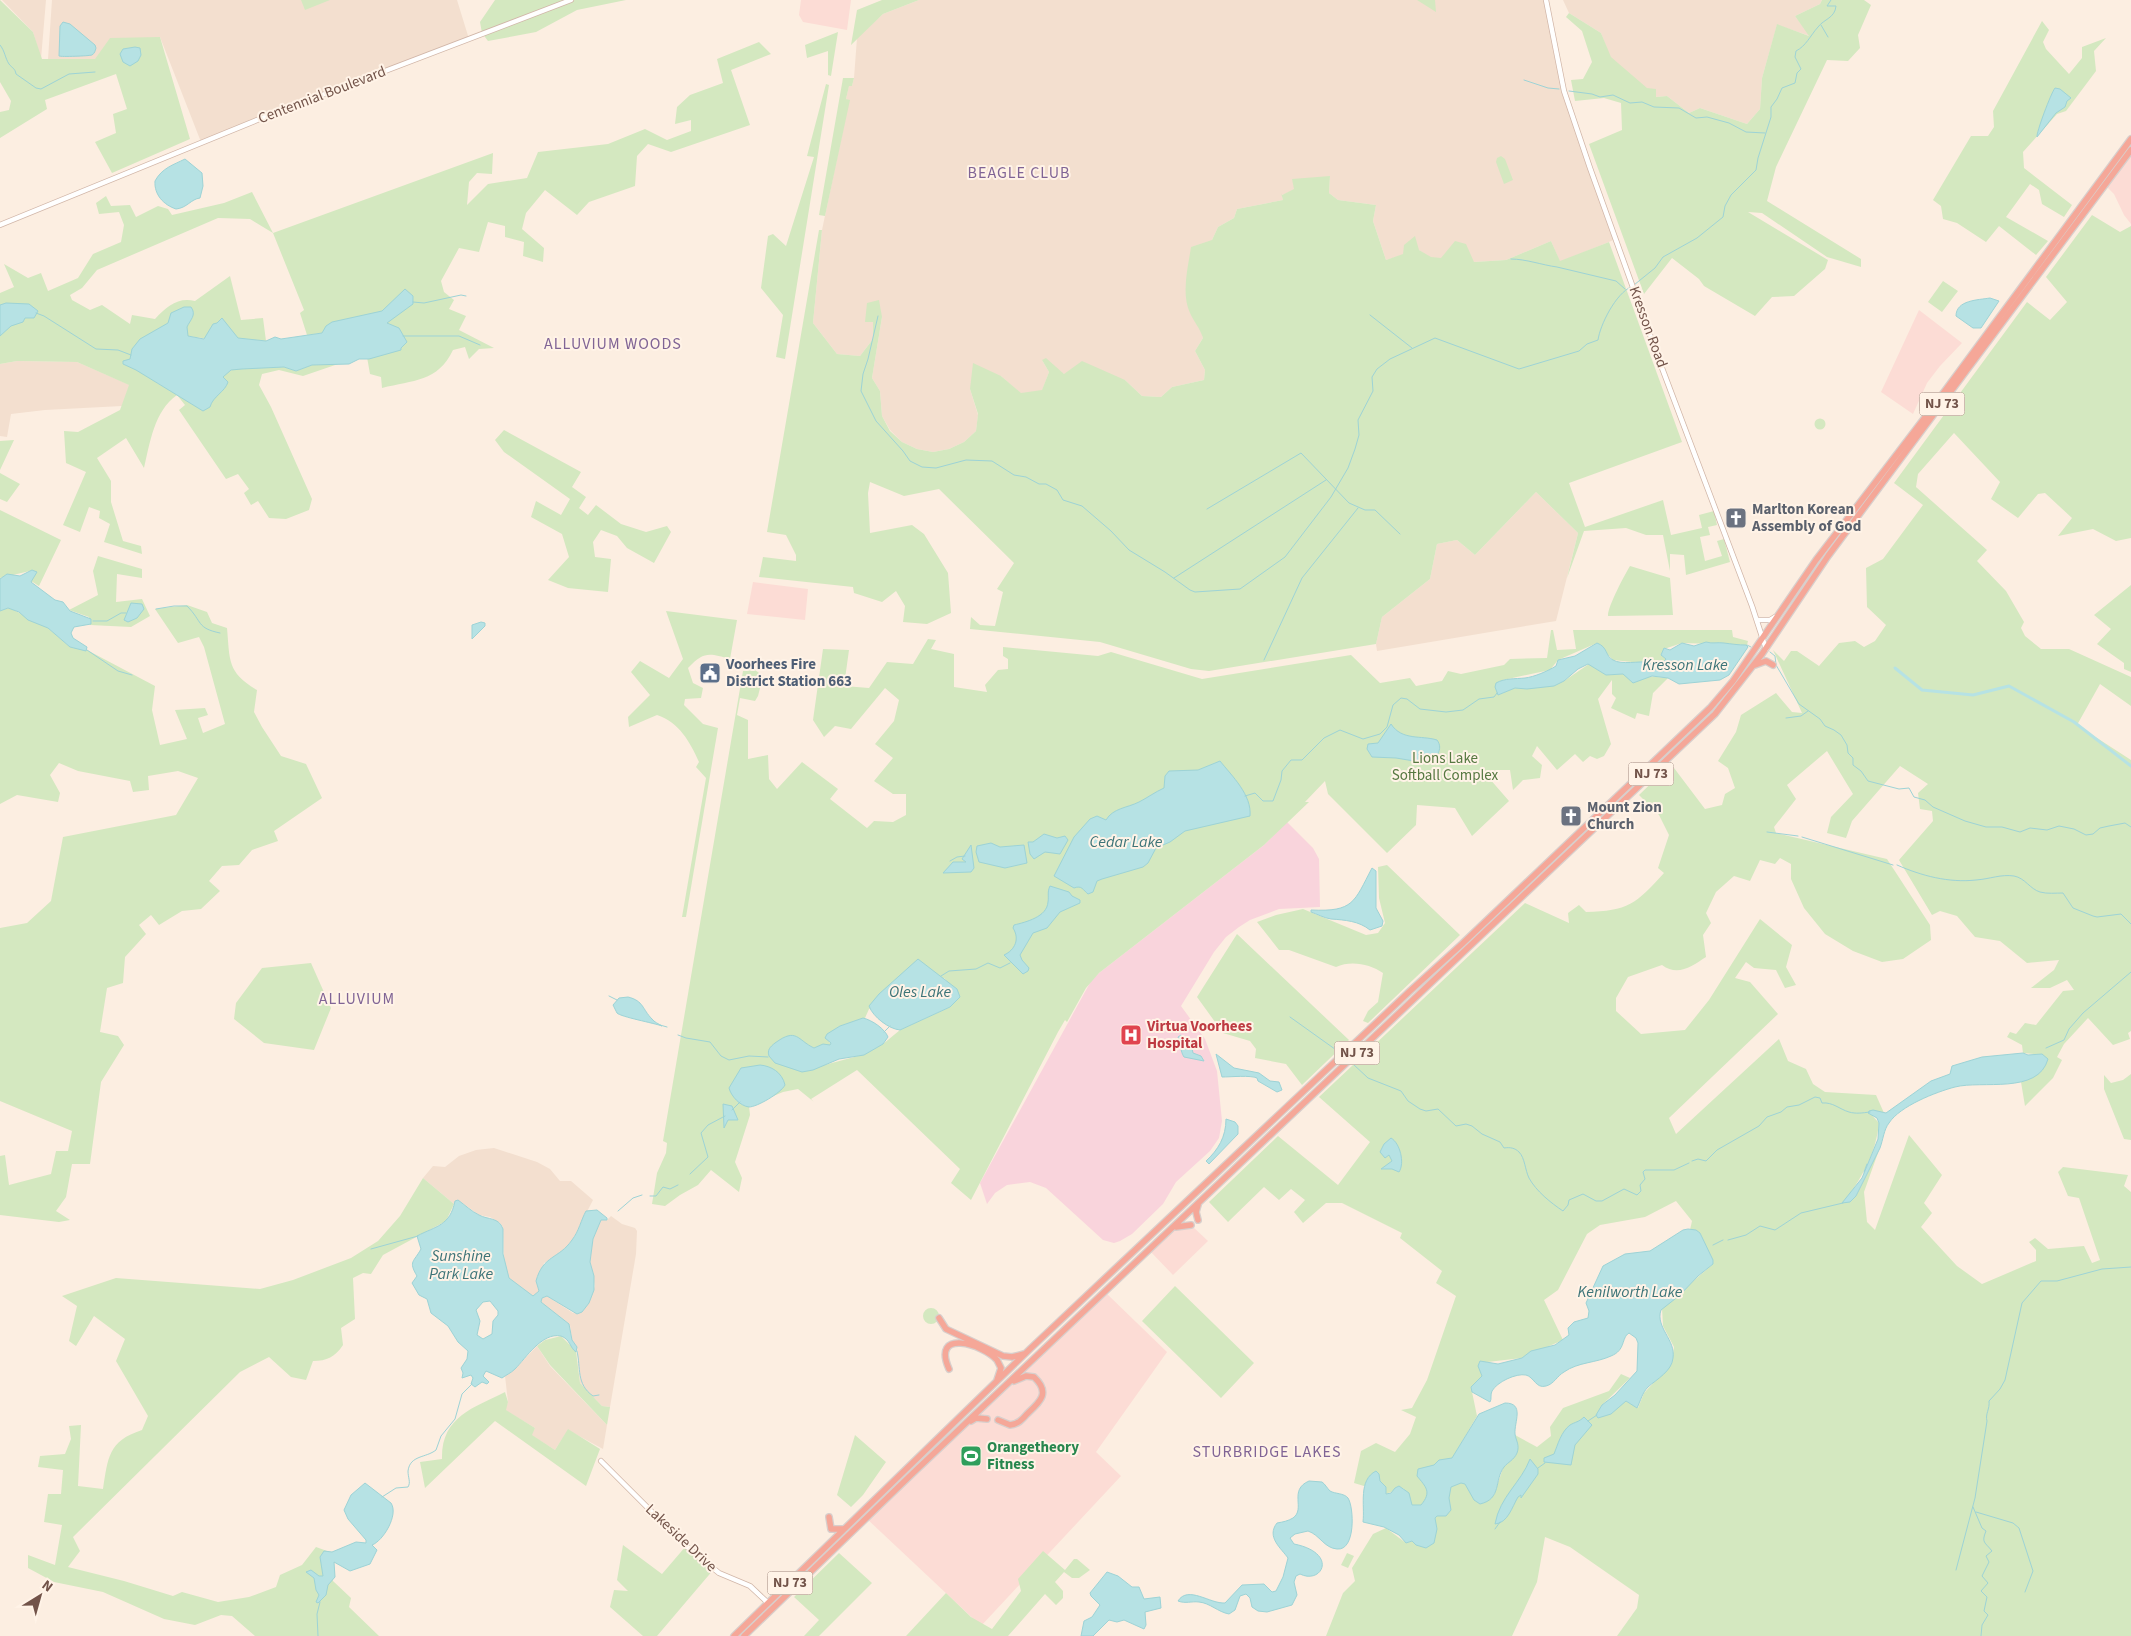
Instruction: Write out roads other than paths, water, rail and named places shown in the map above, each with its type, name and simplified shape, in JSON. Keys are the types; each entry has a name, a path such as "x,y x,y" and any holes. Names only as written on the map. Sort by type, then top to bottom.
{"highway":[{"name":"NJ 73","path":"734,1636 1031,1348 1462,944 1726,690 1816,560 2131,139"},
{"name":"NJ 73","path":"744,1636 1724,704 1766,649 1828,556 2131,150"},
{"path":"1883,482 1883,476 1889,464"},
{"path":"1753,666 1764,661 1773,665"},
{"path":"1198,1204 1196,1212 1198,1220"},
{"path":"1174,1228 1182,1225 1191,1225"},
{"path":"939,1318 946,1328 1003,1356 1022,1355 1031,1348"},
{"path":"949,1369 945,1359 945,1352 951,1344 957,1342 963,1342 995,1357 1000,1363 1000,1372 988,1390"},
{"path":"998,1420 1010,1426 1018,1423 1039,1404 1042,1398 1042,1388 1034,1378 1021,1377 1005,1386"},
{"path":"966,1423 976,1418 987,1419"},
{"path":"829,1517 831,1528 845,1529"}],"main road":[{"name":"Centennial Boulevard","path":"0,224 262,118 571,0"},
{"name":"Kresson Road","path":"1546,0 1564,91 1634,290 1757,620 1766,649"},
{"path":"1757,620 1770,620 1778,615"},
{"name":"Lakeside Drive","path":"601,1461 686,1546 719,1573 750,1586 768,1603"}],"water":[{"path":"63,22 70,24 95,45 95,52 92,55 59,56 60,26"},
{"path":"140,48 141,55 138,61 130,66 123,62 120,54 123,49"},
{"path":"2055,88 2060,89 2071,98 2037,137 2044,113"},
{"path":"185,159 202,173 203,186 200,198 176,209 168,205 158,195 155,181 164,170"},
{"path":"405,289 413,296 413,304 387,323 399,328 407,342 401,350 369,359 359,359 349,364 312,365 296,371 284,367 231,370 223,377 228,382 224,389 210,407 203,411 123,364 123,361 130,359 132,349 140,339 168,323 171,313 184,307 191,307 193,310 187,327 188,336 204,339 213,324 222,318 238,338 266,341 275,337 281,339 322,333 326,326 332,322 382,311"},
{"path":"1990,298 1999,301 1981,328 1973,328 1956,316 1957,311 1964,304 1974,300"},
{"path":"6,303 29,304 38,311 34,318 25,318 23,322 11,326 0,336 0,305"},
{"path":"32,570 37,572 31,582 55,600 63,602 70,611 91,619 91,624 74,627 71,633 73,638 87,647 86,651 70,647 48,628 28,620 19,612 8,608 0,611 0,579 7,574 20,576"},
{"path":"131,603 142,604 144,609 137,618 128,622 124,620"},
{"path":"481,622 485,623 485,626 472,639 472,625"},
{"name":"Kresson Lake","path":"1706,642 1746,645 1748,647 1729,675 1720,680 1679,684 1668,678 1652,676 1633,683 1623,674 1606,675 1588,664 1554,686 1527,689 1515,688 1498,695 1495,687 1496,683 1503,680 1529,677 1545,672 1556,666 1558,660 1575,656 1597,643 1603,647 1610,658 1616,661 1626,663 1650,662 1661,665 1666,659 1661,655 1664,648 1670,650 1682,643 1694,646"},
{"path":"1391,724 1395,729 1406,735 1437,740 1440,747 1438,754 1426,763 1396,758 1372,757 1367,749 1368,744 1378,743"},
{"name":"Cedar Lake","path":"1220,761 1245,793 1250,808 1250,816 1185,831 1170,842 1156,848 1148,863 1143,867 1097,881 1093,892 1088,894 1081,888 1074,888 1054,876 1074,837 1090,819 1097,816 1106,820 1112,813 1139,802 1164,788 1165,776 1169,771 1198,770"},
{"path":"1044,834 1057,838 1065,836 1068,840 1060,854 1045,852 1034,859 1030,854 1028,842 1033,842"},
{"path":"991,843 1000,847 1024,845 1027,863 1005,868 979,862 976,852 977,846"},
{"path":"971,845 974,868 971,872 943,873 953,862 966,862 962,859"},
{"path":"1372,868 1376,871 1376,908 1383,921 1382,926 1370,930 1357,923 1328,918 1311,912 1311,910 1344,907 1351,902 1361,889"},
{"path":"1050,886 1069,892 1080,900 1080,903 1060,912 1047,928 1033,933 1020,955 1029,968 1023,974 1004,955 1015,944 1014,925 1035,918 1044,912 1047,907"},
{"name":"Oles Lake","path":"918,959 957,989 960,997 950,1007 900,1030 896,1029 886,1025 869,1006 879,994"},
{"path":"628,997 640,1003 653,1020 662,1026 617,1013 613,1005 619,998"},
{"path":"863,1018 878,1025 888,1037 883,1044 864,1055 839,1059 813,1070 802,1072 775,1063 768,1054 775,1043 782,1038 793,1035 814,1048 823,1044 830,1045 831,1043 825,1038 827,1034 840,1026"},
{"path":"1181,1035 1191,1044 1193,1053 1201,1056 1204,1061 1184,1057 1178,1037"},
{"path":"2023,1053 2028,1055 2042,1054 2048,1059 2042,1070 2033,1078 2008,1084 1955,1087 1929,1096 1901,1111 1887,1125 1880,1148 1856,1196 1850,1202 1842,1203 1862,1178 1878,1139 1879,1123 1877,1118 1868,1113 1869,1111 1886,1113 1931,1081 1950,1074 1952,1066 1982,1057"},
{"path":"1216,1054 1234,1068 1259,1073 1270,1081 1279,1082 1282,1090 1277,1092 1254,1077 1222,1077"},
{"path":"760,1065 776,1070 784,1080 785,1085 779,1092 763,1102 749,1107 742,1105 736,1100 729,1088 741,1068"},
{"path":"723,1104 732,1106 738,1120 728,1120 724,1128"},
{"path":"1226,1119 1235,1122 1238,1126 1238,1134 1209,1164 1206,1161 1220,1143 1225,1132"},
{"path":"1391,1138 1397,1144 1401,1154 1402,1164 1399,1172 1392,1169 1381,1169 1392,1161 1389,1155 1385,1158 1380,1152 1384,1144"},
{"name":"Sunshine Park Lake","path":"458,1200 482,1217 499,1222 503,1229 503,1254 509,1278 533,1296 539,1291 536,1281 543,1266 562,1251 572,1240 586,1211 597,1210 607,1218 607,1220 601,1220 593,1239 590,1262 594,1276 594,1290 589,1303 582,1312 577,1314 547,1296 542,1298 541,1302 569,1324 572,1340 577,1347 576,1352 564,1337 554,1336 541,1342 512,1372 502,1378 486,1371 483,1376 489,1382 487,1384 482,1382 475,1387 471,1384 473,1378 471,1375 462,1378 461,1368 467,1359 468,1351 458,1342 448,1326 431,1313 427,1299 419,1295 412,1283 417,1276 412,1264 421,1249 417,1236 446,1220 450,1216 455,1201","holes":["490,1301 498,1311 498,1315 493,1321 492,1334 483,1339 477,1335 480,1321 476,1310 483,1302"]},
{"name":"Kenilworth Lake","path":"1683,1230 1696,1230 1700,1233 1713,1260 1713,1264 1661,1310 1661,1322 1672,1345 1672,1363 1660,1378 1646,1389 1637,1408 1626,1401 1611,1414 1598,1418 1596,1415 1602,1405 1615,1395 1637,1371 1638,1343 1636,1338 1629,1333 1616,1353 1569,1369 1549,1385 1540,1386 1529,1376 1522,1375 1512,1377 1498,1384 1492,1391 1490,1402 1472,1392 1471,1387 1482,1376 1478,1366 1480,1361 1498,1364 1522,1358 1531,1351 1555,1345 1569,1335 1568,1328 1574,1322 1588,1318 1589,1311 1586,1303 1603,1266 1625,1254 1650,1251"},
{"path":"1505,1403 1515,1406 1517,1410 1515,1434 1518,1450 1501,1472 1495,1494 1492,1498 1480,1504 1474,1500 1465,1484 1461,1483 1451,1487 1449,1498 1451,1510 1446,1516 1437,1516 1435,1518 1437,1529 1434,1543 1426,1548 1416,1545 1412,1541 1406,1543 1399,1535 1384,1527 1363,1522 1365,1487 1370,1475 1376,1471 1379,1474 1380,1481 1386,1487 1386,1494 1391,1493 1399,1486 1409,1493 1412,1505 1421,1505 1427,1493 1417,1476 1418,1469 1434,1465 1439,1460 1452,1458 1479,1414"},
{"path":"1584,1417 1592,1425 1575,1445 1571,1465 1544,1462 1544,1458 1554,1454 1564,1431"},
{"path":"1530,1459 1538,1469 1538,1474 1521,1498 1521,1495 1518,1497 1506,1518 1495,1524 1501,1505"},
{"path":"1309,1481 1322,1482 1330,1491 1348,1498 1352,1528 1348,1543 1343,1548 1337,1549 1329,1546 1308,1531 1295,1534 1290,1538 1294,1544 1308,1548 1317,1554 1321,1560 1322,1567 1320,1572 1315,1575 1300,1574 1296,1576 1294,1582 1297,1595 1292,1605 1267,1612 1258,1611 1252,1607 1250,1598 1246,1594 1240,1596 1235,1610 1229,1614 1203,1603 1178,1601 1187,1595 1193,1595 1225,1603 1242,1585 1264,1584 1272,1592 1276,1591 1283,1577 1288,1558 1274,1538 1274,1528 1277,1523 1289,1520 1297,1514 1299,1489"},
{"path":"365,1483 391,1503 393,1514 389,1527 381,1538 372,1545 377,1550 370,1564 350,1571 334,1562 335,1577 328,1585 326,1595 318,1603 316,1602 319,1595 314,1578 306,1572 311,1570 319,1576 323,1576 320,1557 324,1551 332,1552 356,1542 366,1543 366,1540 348,1519 344,1510 351,1495"},
{"path":"1107,1572 1118,1576 1132,1587 1139,1587 1144,1599 1160,1597 1161,1608 1145,1612 1146,1625 1144,1629 1124,1620 1117,1622 1109,1620 1093,1636 1081,1636 1084,1621 1092,1617 1100,1605 1090,1593"}],"waterway":[{"path":"1634,285 1655,268 1663,257 1697,238 1723,217 1725,206 1731,195 1756,170 1771,117 1771,107 1782,88 1795,83 1797,73 1801,69 1795,57 1796,51 1805,44 1820,24 1834,13 1836,6 1827,6 1831,0"},
{"path":"1821,25 1828,37"},
{"path":"0,45 16,74 36,88 41,89 69,74 95,72"},
{"path":"1524,80 1548,88 1559,89"},
{"path":"1569,91 1600,97 1613,95 1630,103 1642,102 1654,107 1679,108 1696,118 1707,117 1729,123 1746,132 1765,133"},
{"path":"1511,259 1557,267 1616,281 1625,289"},
{"path":"878,316 863,374 861,391 876,421 910,461 922,467 936,468 966,460 992,461 1014,475 1026,477 1039,484 1046,484 1057,490 1063,500 1082,506 1111,531 1129,550 1195,592 1240,589 1285,557 1331,497 1348,468 1359,435 1358,420 1373,391 1372,377 1377,369 1390,359 1435,338 1519,369 1579,351 1587,344 1598,340 1602,326 1614,302 1625,290 1631,287"},
{"path":"413,302 424,303 461,295 466,296"},
{"path":"36,313 44,316 96,349 118,350 131,355"},
{"path":"1370,315 1412,348"},
{"path":"403,336 459,336 480,345"},
{"path":"1207,509 1301,453 1349,503 1365,510 1375,510 1400,534"},
{"path":"1174,578 1326,480"},
{"path":"1264,660 1302,578 1358,508"},
{"path":"156,609 187,606 200,624 207,629 220,633"},
{"path":"93,621 107,621 121,613 126,613"},
{"path":"1747,645 1751,647"},
{"path":"87,650 118,671 132,675"},
{"path":"1770,652 1775,656 1776,665 1799,704 1820,719 1825,726 1841,735 1847,745 1848,753 1853,758 1853,765 1861,771 1868,781 1899,789 1909,788 1914,797 1925,800 1933,807 1965,821 1986,827 2002,827 2020,832 2030,828 2047,830 2059,826 2074,829 2086,835 2093,834 2100,828 2125,823 2131,827"},
{"path":"1895,668 1922,690 1973,695 2009,686 2074,722 2131,766"},
{"path":"1245,796 1255,793 1263,801 1273,801 1281,780 1282,771 1291,760 1302,760 1324,738 1340,730 1363,739 1380,734 1387,727 1393,705 1401,698 1407,699 1420,709 1446,712 1463,710 1479,699 1494,697 1497,693"},
{"path":"1786,718 1801,716 1808,711"},
{"path":"1767,832 1798,836"},
{"path":"1802,837 1893,865"},
{"path":"950,861 957,857 965,856"},
{"path":"1897,865 1926,875 1966,881 2005,876 2018,877 2040,892 2063,893 2073,908 2097,917 2121,914 2131,924"},
{"path":"941,976 949,971 976,969 988,963 1000,968 1010,963"},
{"path":"2046,1048 2064,1040 2069,1029 2083,1013 2131,972"},
{"path":"609,996 617,1000"},
{"path":"1290,1017 1339,1052"},
{"path":"660,1025 667,1027"},
{"path":"884,1032 890,1026"},
{"path":"678,1035 710,1042 721,1056 729,1060 749,1056 768,1057"},
{"path":"1353,1064 1368,1078 1401,1091 1408,1101 1420,1109 1426,1111 1438,1109 1456,1126 1466,1124 1472,1126 1482,1134 1500,1142 1504,1148 1512,1148 1517,1151 1523,1157 1532,1183 1544,1196 1563,1211 1568,1205 1569,1200 1583,1194 1596,1201 1602,1201 1624,1189 1637,1195 1641,1191 1640,1185 1645,1179 1643,1172 1645,1170 1674,1170 1689,1163"},
{"path":"1692,1161 1698,1159 1706,1161 1717,1150 1759,1126 1767,1117 1781,1112 1787,1107 1799,1105 1815,1097 1820,1098 1822,1103 1833,1105 1849,1112 1870,1112"},
{"path":"732,1110 740,1102"},
{"path":"690,1174 708,1157 701,1133 708,1125 725,1116"},
{"path":"1864,1172 1867,1164"},
{"path":"650,1196 656,1196 663,1187 670,1189 678,1185"},
{"path":"618,1211 633,1198 642,1195"},
{"path":"1728,1240 1746,1235 1760,1226 1775,1230 1801,1213 1843,1203"},
{"path":"371,1249 418,1236"},
{"path":"1713,1245 1723,1240"},
{"path":"1956,1570 1975,1498 1989,1401 2005,1380 2022,1303 2041,1281 2057,1281 2102,1269 2131,1267"},
{"path":"577,1351 580,1375 584,1386 593,1396 599,1395"},
{"path":"382,1497 396,1488 408,1487 409,1466 415,1459 436,1450 441,1436 455,1419 462,1394 472,1384"},
{"path":"1588,1421 1597,1415"},
{"path":"1538,1468 1545,1463"},
{"path":"1973,1507 1982,1528 1986,1531 1985,1542 1992,1551 1986,1556 1989,1562 1982,1576 1988,1583 1981,1591 1987,1597 1984,1611 1988,1615 1982,1625 1981,1636"},
{"path":"1976,1512 2013,1523 2019,1528 2033,1571 2025,1592"},
{"path":"1495,1529 1500,1522"},
{"path":"318,1636 317,1614 320,1602"}],"place":[{"name":"Marlton Korean Assembly of God","path":"1736,518"},
{"name":"Voorhees Fire District Station 663","path":"710,673"},
{"name":"Mount Zion Church","path":"1571,816"},
{"name":"Virtua Voorhees Hospital","path":"1131,1035"},
{"name":"Orangetheory Fitness","path":"971,1456"}],"district":[{"name":"BEAGLE CLUB","path":"1019,173"},
{"name":"ALLUVIUM WOODS","path":"613,344"},
{"name":"ALLUVIUM","path":"357,999"},
{"name":"STURBRIDGE LAKES","path":"1267,1452"}],"park label":[{"name":"Lions Lake Softball Complex","path":"1445,766"}]}
